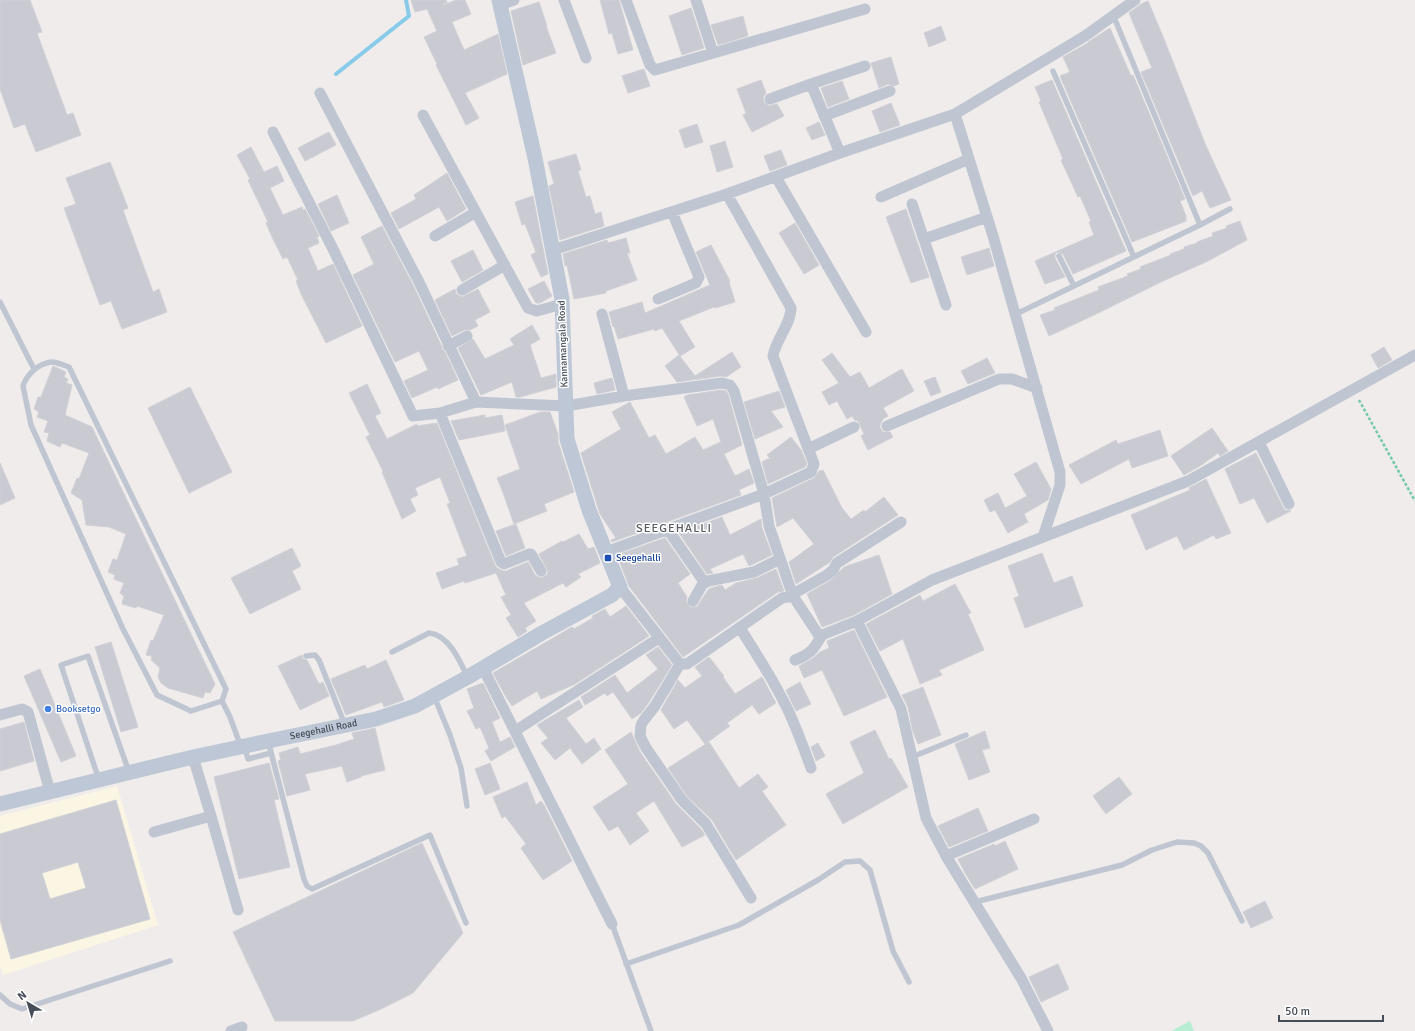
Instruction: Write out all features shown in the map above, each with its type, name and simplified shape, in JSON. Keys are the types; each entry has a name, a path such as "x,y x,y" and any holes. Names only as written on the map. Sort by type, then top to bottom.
{"main road":[{"name":"Kannamangala Road","path":"504,2 553,250 562,304 567,439 589,510 620,587"},
{"name":"Seegehalli Road","path":"0,804 194,757 243,747 270,747 345,725 376,719 415,706 468,677 542,633 612,595 620,587"}],"street":[{"path":"564,0 586,58"},
{"path":"626,0 652,68 655,70 865,9"},
{"path":"696,0 713,53"},
{"path":"553,250 727,194 955,114 1084,36 1135,0"},
{"path":"770,99 865,66"},
{"path":"811,84 840,154"},
{"path":"824,116 890,91"},
{"path":"320,93 419,282 448,346 476,402"},
{"path":"955,114 1016,314 1060,472 1060,485 1043,537"},
{"path":"422,115 528,308 537,311 562,304"},
{"path":"273,132 334,249 413,416 440,413 476,402 566,406 624,396 722,383 730,385 734,391 764,494 769,526 780,560 793,595 818,634 822,634 857,621 932,580 1188,481 1415,355"},
{"path":"881,197 969,159"},
{"path":"776,177 866,332"},
{"path":"606,552 764,494 811,472 814,464 772,356 776,343 789,318 791,308 727,194"},
{"path":"912,204 946,305"},
{"path":"435,236 476,212"},
{"path":"658,298 696,282 699,277 672,212"},
{"path":"924,239 987,217"},
{"path":"462,290 505,265"},
{"path":"602,314 624,396"},
{"path":"448,346 467,336"},
{"path":"887,426 999,379 1012,379 1037,388"},
{"path":"440,413 501,562 504,564 531,554 541,571"},
{"path":"808,449 854,427"},
{"path":"1259,442 1289,504"},
{"path":"751,898 706,824 682,800 646,748 640,736 641,725 680,664 687,664 782,598 793,595 827,575 833,570 837,563 901,522"},
{"path":"668,530 705,583"},
{"path":"693,601 702,585 705,583 715,579 754,572 780,560"},
{"name":"Kannamangala Road","path":"620,587 680,664"},
{"path":"857,621 901,709 926,818 946,856 1021,978 1048,1031"},
{"path":"740,628 768,672 785,703 800,736 811,768"},
{"path":"795,660 812,651 822,634"},
{"path":"515,731 659,638"},
{"path":"483,668 612,924"},
{"path":"0,715 22,709 28,712 50,792"},
{"path":"194,757 238,910"},
{"path":"154,832 211,816"},
{"path":"946,856 1034,818"},
{"path":"231,1031 242,1027"}],"lane":[{"path":"1116,22 1200,225"},
{"path":"1053,71 1134,257"},
{"path":"1016,314 1230,209"},
{"path":"1059,256 1074,286"},
{"path":"0,302 34,369"},
{"path":"222,701 191,711 157,696 123,629 31,425 23,386 34,369 51,362 69,367 226,689 222,701 243,747"},
{"path":"392,652 429,633 435,634 449,646 459,660 468,677"},
{"path":"99,780 61,665 88,656 129,773"},
{"path":"306,656 315,656 319,660 345,725"},
{"path":"434,696 450,735 461,768 467,806"},
{"path":"912,757 966,735"},
{"path":"270,747 307,886 312,889 430,835 466,923"},
{"path":"975,902 1122,865 1152,850 1177,842 1194,843 1201,846 1208,853 1242,921"},
{"path":"626,964 739,925 818,880 845,862 860,861 870,870 893,951 909,982"},
{"path":"612,924 651,1031"},
{"path":"0,995 10,1004 22,1009 170,961"}],"path":[{"path":"1353,390 1415,501"}],"shaded area":[{"path":"117,786 158,925 3,975 0,965 0,816"}],"green space":[{"path":"1190,1021 1194,1031 1171,1031"}],"building":[{"path":"0,0 30,0 42,32 37,33 67,115 73,113 81,135 36,152 25,124 14,128 0,89"},
{"path":"411,0 446,0 447,3 443,4 444,5 456,0 465,0 471,14 452,22 464,50 498,34 507,74 465,93 479,118 466,125 436,65 437,64 424,37 437,31 427,9 415,12"},
{"path":"600,0 619,0 633,50 618,54 612,33 609,34"},
{"path":"1148,1 1206,146 1231,200 1210,208 1202,191 1193,196 1141,72 1152,68 1129,13 1141,4"},
{"path":"539,2 556,53 523,65 511,11"},
{"path":"691,8 704,48 682,55 669,16"},
{"path":"743,16 748,36 718,45 711,25"},
{"path":"941,26 946,40 929,47 924,33"},
{"path":"1110,28 1131,76 1133,75 1185,199 1180,201 1186,216 1186,221 1132,242 1060,76 1070,72 1063,57 1088,43"},
{"path":"891,57 899,84 894,86 888,84 879,88 871,63"},
{"path":"644,69 650,86 628,93 622,76"},
{"path":"761,80 766,93 763,97 764,102 769,106 777,104 784,116 752,132 743,115 746,113 737,89"},
{"path":"1052,80 1126,251 1073,274 1063,254 1057,252 1055,254 1055,258 1065,277 1045,284 1035,261 1094,235 1089,222 1091,221 1061,160 1063,159 1039,102 1041,101 1035,87"},
{"path":"842,81 849,99 828,107 821,88"},
{"path":"891,103 900,125 880,132 872,111"},
{"path":"819,122 825,135 812,140 806,128"},
{"path":"697,124 703,142 685,148 679,130"},
{"path":"329,132 336,145 305,161 298,148"},
{"path":"725,141 733,167 717,172 710,146"},
{"path":"251,147 264,172 277,166 284,181 270,188 283,215 302,207 303,210 305,209 319,236 317,237 319,243 308,248 318,271 333,264 362,326 326,343 301,294 296,281 298,280 287,257 283,259 273,239 266,223 268,222 248,180 250,179 237,155"},
{"path":"781,150 787,165 770,171 764,156"},
{"path":"576,154 581,170 578,171 586,197 590,196 595,214 601,212 604,226 560,240 549,186 554,184 548,162"},
{"path":"110,162 128,208 123,210 153,292 159,289 167,312 122,329 111,301 100,305 64,208 76,204 66,178"},
{"path":"447,173 466,209 447,221 439,207 399,229 391,213 416,199 414,195"},
{"path":"337,195 349,223 331,231 318,204"},
{"path":"533,196 548,274 541,277 531,255 536,252 525,224 522,225 515,202"},
{"path":"906,209 929,277 911,283 886,217"},
{"path":"1240,221 1247,240 1206,262 1049,336 1040,315 1055,310 1054,308 1099,290 1098,287 1128,276 1127,274 1141,269 1140,267 1171,255 1170,254 1184,249 1184,247 1213,236 1212,233 1227,228 1226,226"},
{"path":"795,223 819,265 804,274 779,233"},
{"path":"382,226 413,285 458,380 412,398 404,381 428,370 419,351 395,362 353,275 374,264 361,237"},
{"path":"626,238 630,253 627,253 637,280 606,291 606,293 574,299 567,265 565,266 563,254 607,240 608,243"},
{"path":"711,245 730,281 729,282 735,302 715,308 714,307 679,321 695,347 680,356 662,328 655,331 654,329 618,339 609,312 642,302 645,313 710,285 696,252"},
{"path":"989,248 994,266 967,275 961,257"},
{"path":"473,250 483,270 462,282 451,261"},
{"path":"544,281 552,296 540,303 536,303 528,289"},
{"path":"455,289 456,294 462,297 478,289 490,312 475,320 478,326 470,330 464,330 452,336 435,300"},
{"path":"532,325 540,339 530,345 541,378 556,374 556,387 516,397 512,382 481,395 458,348 473,339 485,359 514,345 510,339"},
{"path":"1384,347 1392,360 1378,368 1371,355"},
{"path":"732,352 741,367 726,377 721,376 677,382 665,366 679,355 695,376"},
{"path":"832,353 850,377 860,372 869,388 902,369 914,391 883,408 888,416 883,419 880,428 883,432 890,432 893,437 868,450 861,436 864,434 858,421 852,416 847,419 837,401 829,405 822,392 839,383 822,360"},
{"path":"987,358 995,373 968,384 961,371"},
{"path":"53,366 66,372 64,377 68,379 66,383 72,385 65,415 92,427 215,684 210,693 205,692 203,698 168,688 161,683 158,677 160,668 151,660 152,656 146,655 151,640 153,641 164,615 137,606 136,608 122,604 124,596 120,593 124,583 114,579 115,575 108,572 113,559 117,560 126,534 109,527 86,525 82,500 71,493 77,478 79,479 89,453 62,443 60,447 47,441 49,433 44,432 48,421 37,417 39,412 34,409 38,397 41,397"},
{"path":"935,377 941,392 931,396 924,381"},
{"path":"612,378 615,390 597,394 594,383"},
{"path":"367,384 381,413 375,416 387,439 417,424 417,426 437,423 497,568 506,571 528,562 535,575 541,578 547,575 548,571 539,554 562,541 563,542 579,534 588,549 594,547 600,563 578,574 581,577 566,587 563,583 524,603 536,621 525,628 527,631 518,637 506,618 511,615 501,597 506,595 496,573 465,583 464,581 442,589 436,573 459,565 457,559 467,556 447,504 450,503 440,477 415,488 418,495 410,499 416,511 402,519 382,472 383,471 366,437 370,435 349,393"},
{"path":"190,387 232,472 189,493 148,408"},
{"path":"722,390 726,391 728,394 742,445 724,454 735,476 749,469 754,483 739,490 741,495 612,542 611,540 616,538 600,514 581,453 621,429 612,412 630,402 649,438 655,435 666,454 695,437 703,450 721,442 713,419 697,426 684,397 687,395"},
{"path":"779,391 785,407 771,411 783,427 755,439 744,402"},
{"path":"540,412 550,412 558,434 558,442 574,492 544,504 547,511 514,524 497,478 520,469 505,425"},
{"path":"485,415 485,418 502,415 505,431 459,440 451,421"},
{"path":"1212,428 1228,451 1220,456 1218,453 1184,475 1171,456"},
{"path":"1160,430 1168,456 1132,468 1129,459 1081,484 1069,465 1116,440 1118,444"},
{"path":"791,437 801,450 807,464 805,467 768,484 762,462 770,458 767,455"},
{"path":"1256,453 1283,507 1285,510 1291,511 1267,523 1254,498 1240,504 1225,469"},
{"path":"1036,462 1051,489 1048,500 1024,514 1028,522 1008,533 995,510 990,512 984,500 998,493 1005,508 1027,496 1014,474"},
{"path":"0,463 15,498 0,505"},
{"path":"823,470 842,508 851,519 864,510 865,512 884,497 898,515 833,557 830,562 796,584 789,562 814,544 793,518 777,527 772,498 814,478 819,471"},
{"path":"1206,479 1231,533 1216,539 1214,535 1184,550 1177,536 1146,550 1131,515 1190,490 1189,488"},
{"path":"722,517 730,535 761,519 762,528 772,555 749,566 743,554 710,569 713,573 707,574 679,533"},
{"path":"516,524 525,548 506,556 496,531"},
{"path":"665,538 690,574 678,583 687,597 686,601 690,607 697,607 708,590 711,588 722,585 725,590 736,583 757,578 776,569 784,591 778,592 683,657 629,586 617,555"},
{"path":"292,548 301,566 292,571 301,589 250,614 231,578"},
{"path":"1042,553 1054,583 1072,576 1083,606 1025,628 1014,598 1019,596 1008,566"},
{"path":"879,555 892,594 854,615 822,627 807,594 831,580 844,567"},
{"path":"955,584 971,613 968,614 984,650 939,670 942,675 920,684 903,639 880,651 866,624 920,595 923,601"},
{"path":"626,606 649,636 575,684 541,699 537,691 512,706 493,673 572,627 574,629 605,609 610,617"},
{"path":"854,630 887,697 844,716 822,670 804,678 799,666 812,659 820,652 829,648 827,641"},
{"path":"111,642 138,727 121,732 95,647"},
{"path":"658,647 672,665 641,713 632,719 613,692 607,696 605,693 585,705 581,697 615,675 627,693 658,669 646,655"},
{"path":"302,655 303,659 307,660 319,684 323,682 329,696 300,710 278,666"},
{"path":"709,657 724,676 723,677 735,694 762,677 776,703 759,714 752,705 727,723 730,726 705,744 687,720 674,729 661,710 678,680 685,688 702,676 695,667"},
{"path":"386,660 404,700 384,707 382,702 346,715 331,679 365,665 367,669"},
{"path":"40,669 76,756 61,762 24,676"},
{"path":"800,682 811,704 796,711 786,690"},
{"path":"483,683 500,718 492,722 500,742 510,737 515,747 491,761 485,751 489,748 480,727 476,729 467,711 474,708 467,689"},
{"path":"923,687 941,735 918,744 913,732 908,707 902,695"},
{"path":"579,700 583,707 566,718 586,744 594,738 601,749 582,764 570,748 555,760 541,743 548,738 537,725"},
{"path":"24,722 34,761 0,771 0,729"},
{"path":"375,728 385,770 361,776 347,782 342,766 305,774 310,790 287,796 278,761 281,760 279,753 298,747 300,754 336,745 354,739 352,733"},
{"path":"875,730 889,759 891,758 908,787 843,824 826,794 864,773 850,742"},
{"path":"985,731 990,748 982,750 990,772 969,780 955,744"},
{"path":"631,732 640,752 676,804 705,835 682,847 654,801 636,813 649,831 630,845 618,826 609,831 593,807 628,784 605,750"},
{"path":"709,742 739,788 758,774 768,787 762,791 786,825 736,860 712,820 687,796 668,768"},
{"path":"818,743 825,756 816,761 811,747"},
{"path":"269,763 279,799 274,800 290,867 239,879 214,777"},
{"path":"490,763 500,789 485,795 475,769"},
{"path":"1119,777 1132,794 1106,814 1093,796"},
{"path":"527,782 536,805 541,801 544,805 572,861 543,880 521,848 526,844 505,816 502,818 493,797"},
{"path":"116,800 150,919 11,959 0,920 0,834","holes":["78,862 86,888 50,899 42,873"]},
{"path":"978,808 988,831 949,847 938,826"},
{"path":"1005,841 1018,869 975,889 958,859"},
{"path":"422,843 463,933 413,993 381,1009 353,1021 275,1021 233,932"},
{"path":"1265,901 1273,918 1251,928 1243,912"},
{"path":"1058,964 1069,989 1041,1002 1029,977"}],"waterway":[{"path":"336,74 409,16 406,0"}],"place":[{"name":"Seegehalli","path":"608,558"},
{"name":"Booksetgo","path":"48,709"}],"district":[{"name":"SEEGEHALLI","path":"674,528"}]}
